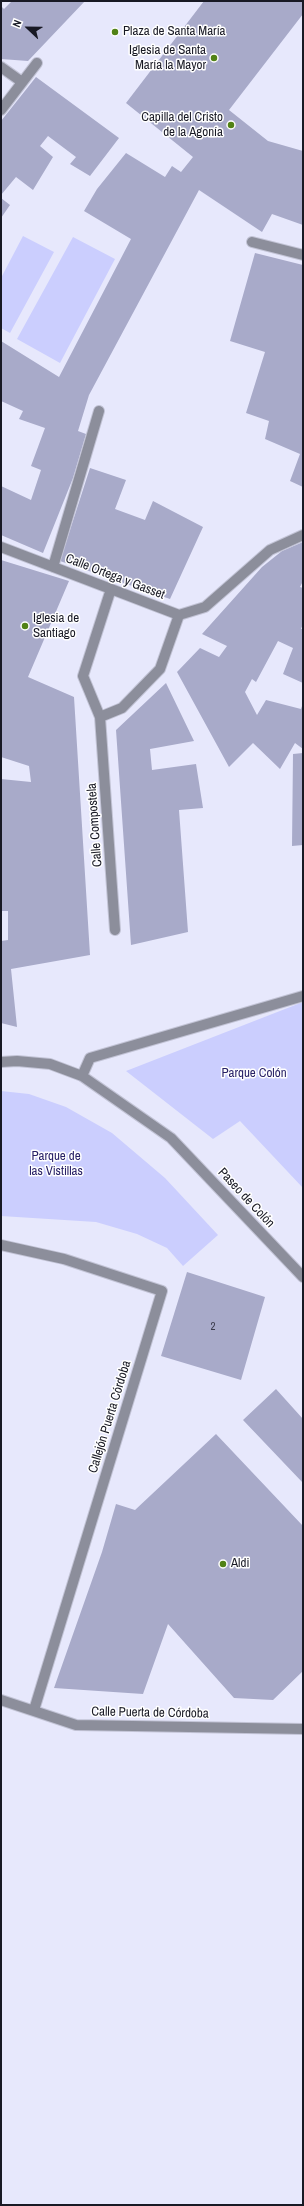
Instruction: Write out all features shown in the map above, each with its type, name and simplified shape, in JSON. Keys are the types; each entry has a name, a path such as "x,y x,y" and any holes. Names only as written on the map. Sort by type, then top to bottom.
{"street":[{"path":"1,110 37,63"},
{"path":"1,67 22,82"},
{"path":"252,242 303,255"},
{"name":"Calle Ortega y Gasset","path":"99,411 53,567 179,615"},
{"path":"100,717 122,708 160,669 179,615 205,607 270,550 303,535"},
{"path":"1,547 53,567"},
{"name":"Calle Compostela","path":"111,589 83,676 100,717 115,930"},
{"path":"82,1076 90,1058 303,996"},
{"name":"Paseo de Colón","path":"1,1062 17,1061 50,1064 82,1076 171,1138 303,1277"},
{"name":"Callejón Puerta Córdoba","path":"1,1245 64,1259 162,1291 34,1710"},
{"name":"Calle Puerta de Córdoba","path":"1,1700 76,1725 303,1729"}],"green space":[{"path":"23,236 54,252 10,333 1,328 1,278"},
{"path":"73,237 115,259 60,363 17,339"},
{"name":"Parque Colón","path":"303,1002 303,1188 240,1121 213,1139 126,1071"},
{"name":"Parque de las Vistillas","path":"1,1091 29,1094 66,1107 112,1133 165,1178 218,1235 183,1266 167,1248 137,1234 96,1222 1,1216"}],"building":[{"path":"12,1 85,1 28,61 1,59 1,6 4,9"},
{"path":"204,1 303,1 303,14 229,110 268,141 303,151 303,225 272,214 262,232 199,190 89,395 78,431 86,434 73,478 43,553 1,535 1,486 31,500 41,470 31,466 45,428 19,419 23,411 1,401 1,341 59,377 131,239 84,211 97,189 126,153 165,177 172,166 181,172 193,157 126,103"},
{"path":"36,77 119,138 90,176 70,164 76,157 48,136 40,146 53,157 33,190 16,177 1,195 1,121"},
{"path":"1,198 10,205 1,218"},
{"path":"255,253 303,265 303,487 290,481 300,454 265,439 269,421 246,413 265,352 230,341"},
{"path":"90,468 126,480 115,509 145,520 153,501 203,527 170,599 60,561"},
{"path":"303,542 303,581 300,587 303,588 303,624 301,629 303,629 303,683 283,674 293,648 278,641 256,682 252,679 245,692 257,715 266,700 301,709 303,703 303,749 295,743 280,769 253,743 229,767 177,672 200,648 219,657 227,646 202,634 262,567 282,551"},
{"path":"1,560 69,581 28,677 74,697 90,955 11,969 17,1027 1,1023 1,941 8,940 8,911 1,911 1,779 31,782 29,766 1,757"},
{"path":"166,683 194,741 150,749 152,770 196,764 203,808 179,810 188,932 131,945 116,730"},
{"path":"303,753 303,845 292,846 293,754"},
{"path":"187,1272 265,1297 241,1380 161,1356"},
{"path":"276,1389 303,1419 303,1483 243,1420"},
{"name":"Aldi","path":"216,1434 303,1526 303,1671 273,1700 234,1698 168,1624 143,1694 54,1688 102,1552 116,1504 135,1510"}],"place":[{"name":"Plaza de Santa María","path":"115,32"},
{"name":"Iglesia de Santa María la Mayor","path":"214,58"},
{"name":"Capilla del Cristo de la Agonía","path":"231,125"},
{"name":"Iglesia de Santiago","path":"25,626"},
{"name":"Aldi","path":"223,1564"}]}
